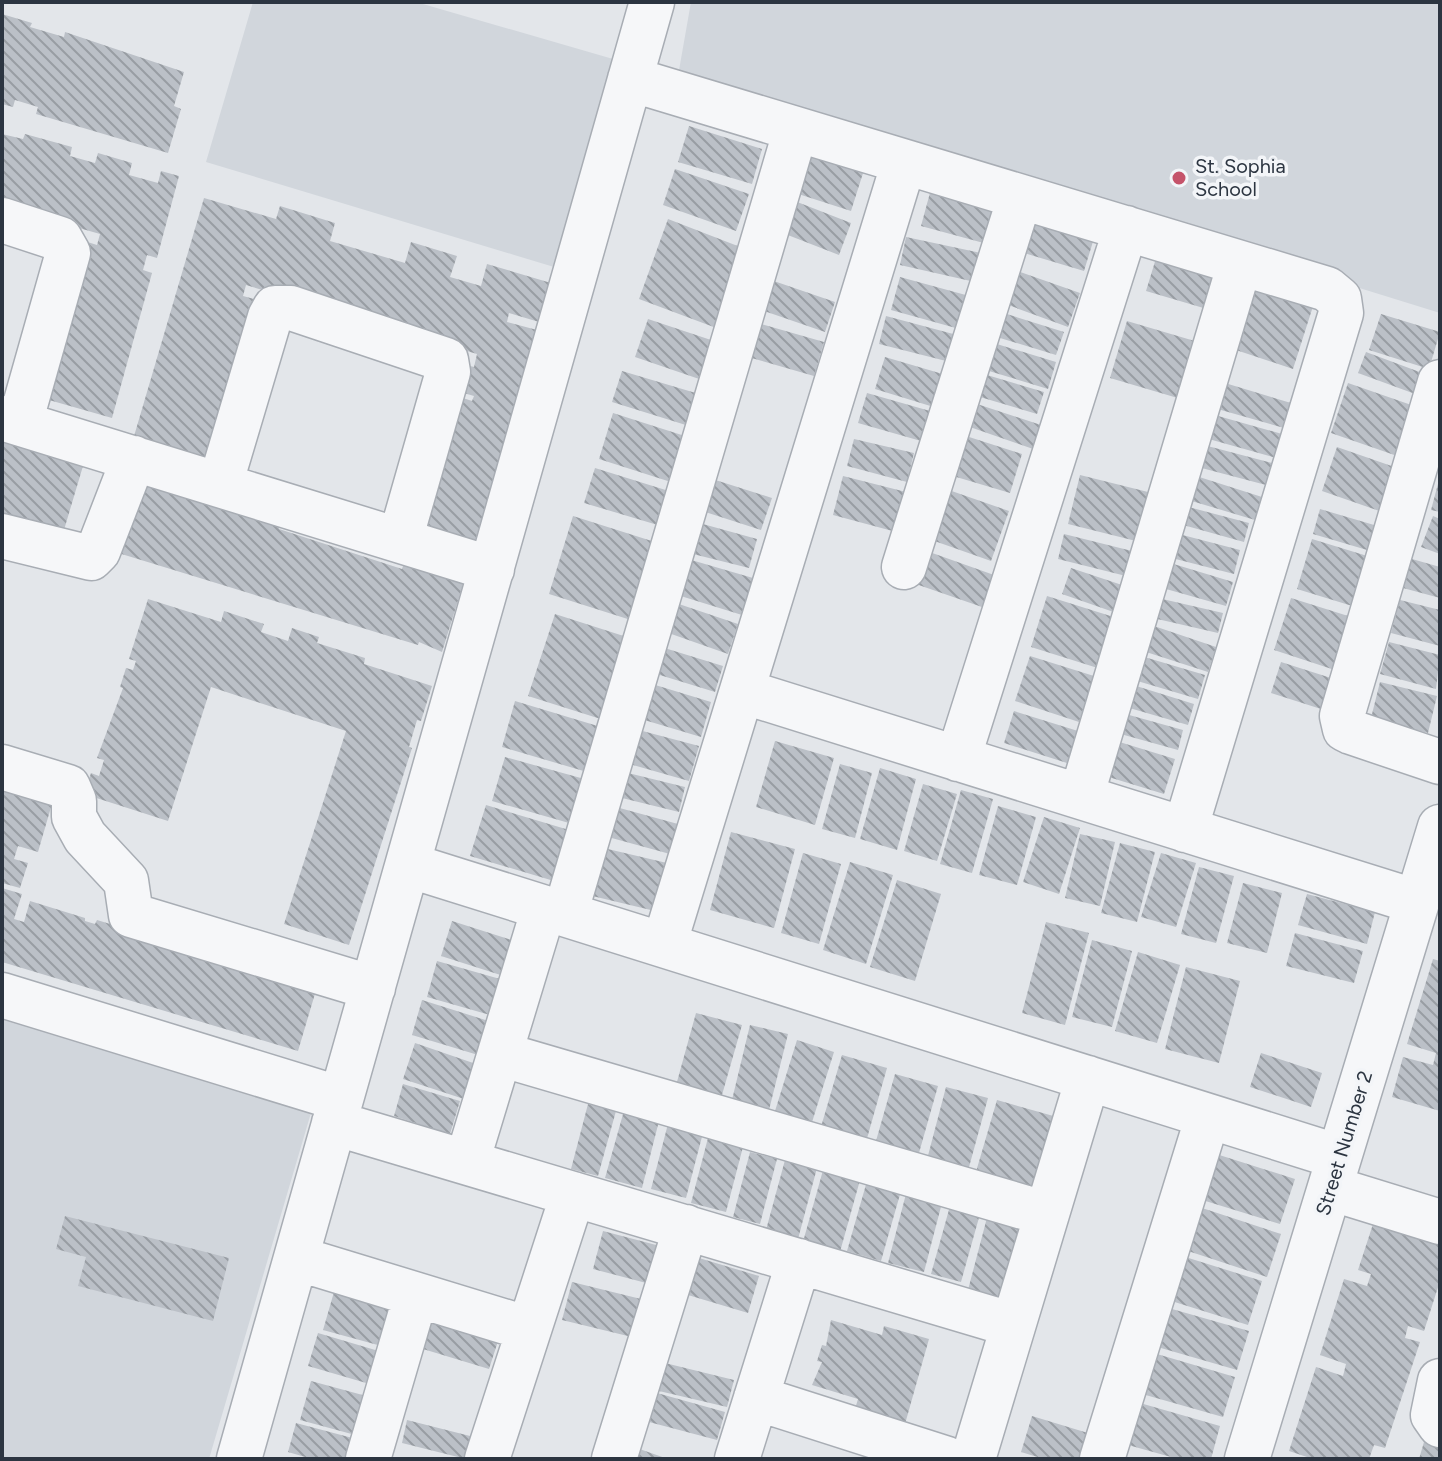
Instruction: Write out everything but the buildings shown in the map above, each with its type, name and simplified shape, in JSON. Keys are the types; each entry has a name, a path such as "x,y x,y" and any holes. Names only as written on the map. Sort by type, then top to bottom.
{"street":[{"path":"239,1459 652,2"},
{"path":"630,79 1327,289 1339,299 1341,313 1185,830"},
{"path":"467,1162 500,1054 555,911 796,129"},
{"path":"664,945 904,162"},
{"path":"904,567 1020,197"},
{"path":"2,220 60,239 68,253 11,420 492,569"},
{"path":"958,759 1126,228"},
{"path":"1081,797 1240,263"},
{"path":"220,485 270,317 275,308 291,308 446,360 448,372 400,540"},
{"path":"1440,382 1342,716 1345,729 1351,732 1440,762"},
{"path":"2,536 91,558 98,551 134,458"},
{"path":"742,691 1417,902"},
{"path":"2,767 68,787 74,801 74,817 85,837 126,881 131,915 373,988"},
{"name":"Street Number 2","path":"1247,1459 1440,827"},
{"path":"408,865 1208,1116 1440,1222"},
{"path":"2,995 338,1111 467,1162 1013,1325"},
{"path":"500,1054 1047,1214"},
{"path":"973,1459 1088,1078"},
{"path":"1102,1459 1208,1116"},
{"path":"487,1459 573,1194"},
{"path":"614,1459 686,1227"},
{"path":"296,1258 529,1329"},
{"path":"737,1459 799,1261"},
{"path":"368,1459 416,1295"},
{"path":"1440,1381 1433,1415 1440,1425"},
{"path":"756,1398 861,1446 947,1459"}],"shaded area":[{"path":"253,2 416,2 613,59 564,270 206,162"},
{"name":"St. Sophia School","path":"691,2 1440,2 1440,313 678,76"},
{"path":"2,994 318,1089 209,1459 2,1459"}],"place":[{"name":"St. Sophia School","path":"1179,178"}]}
